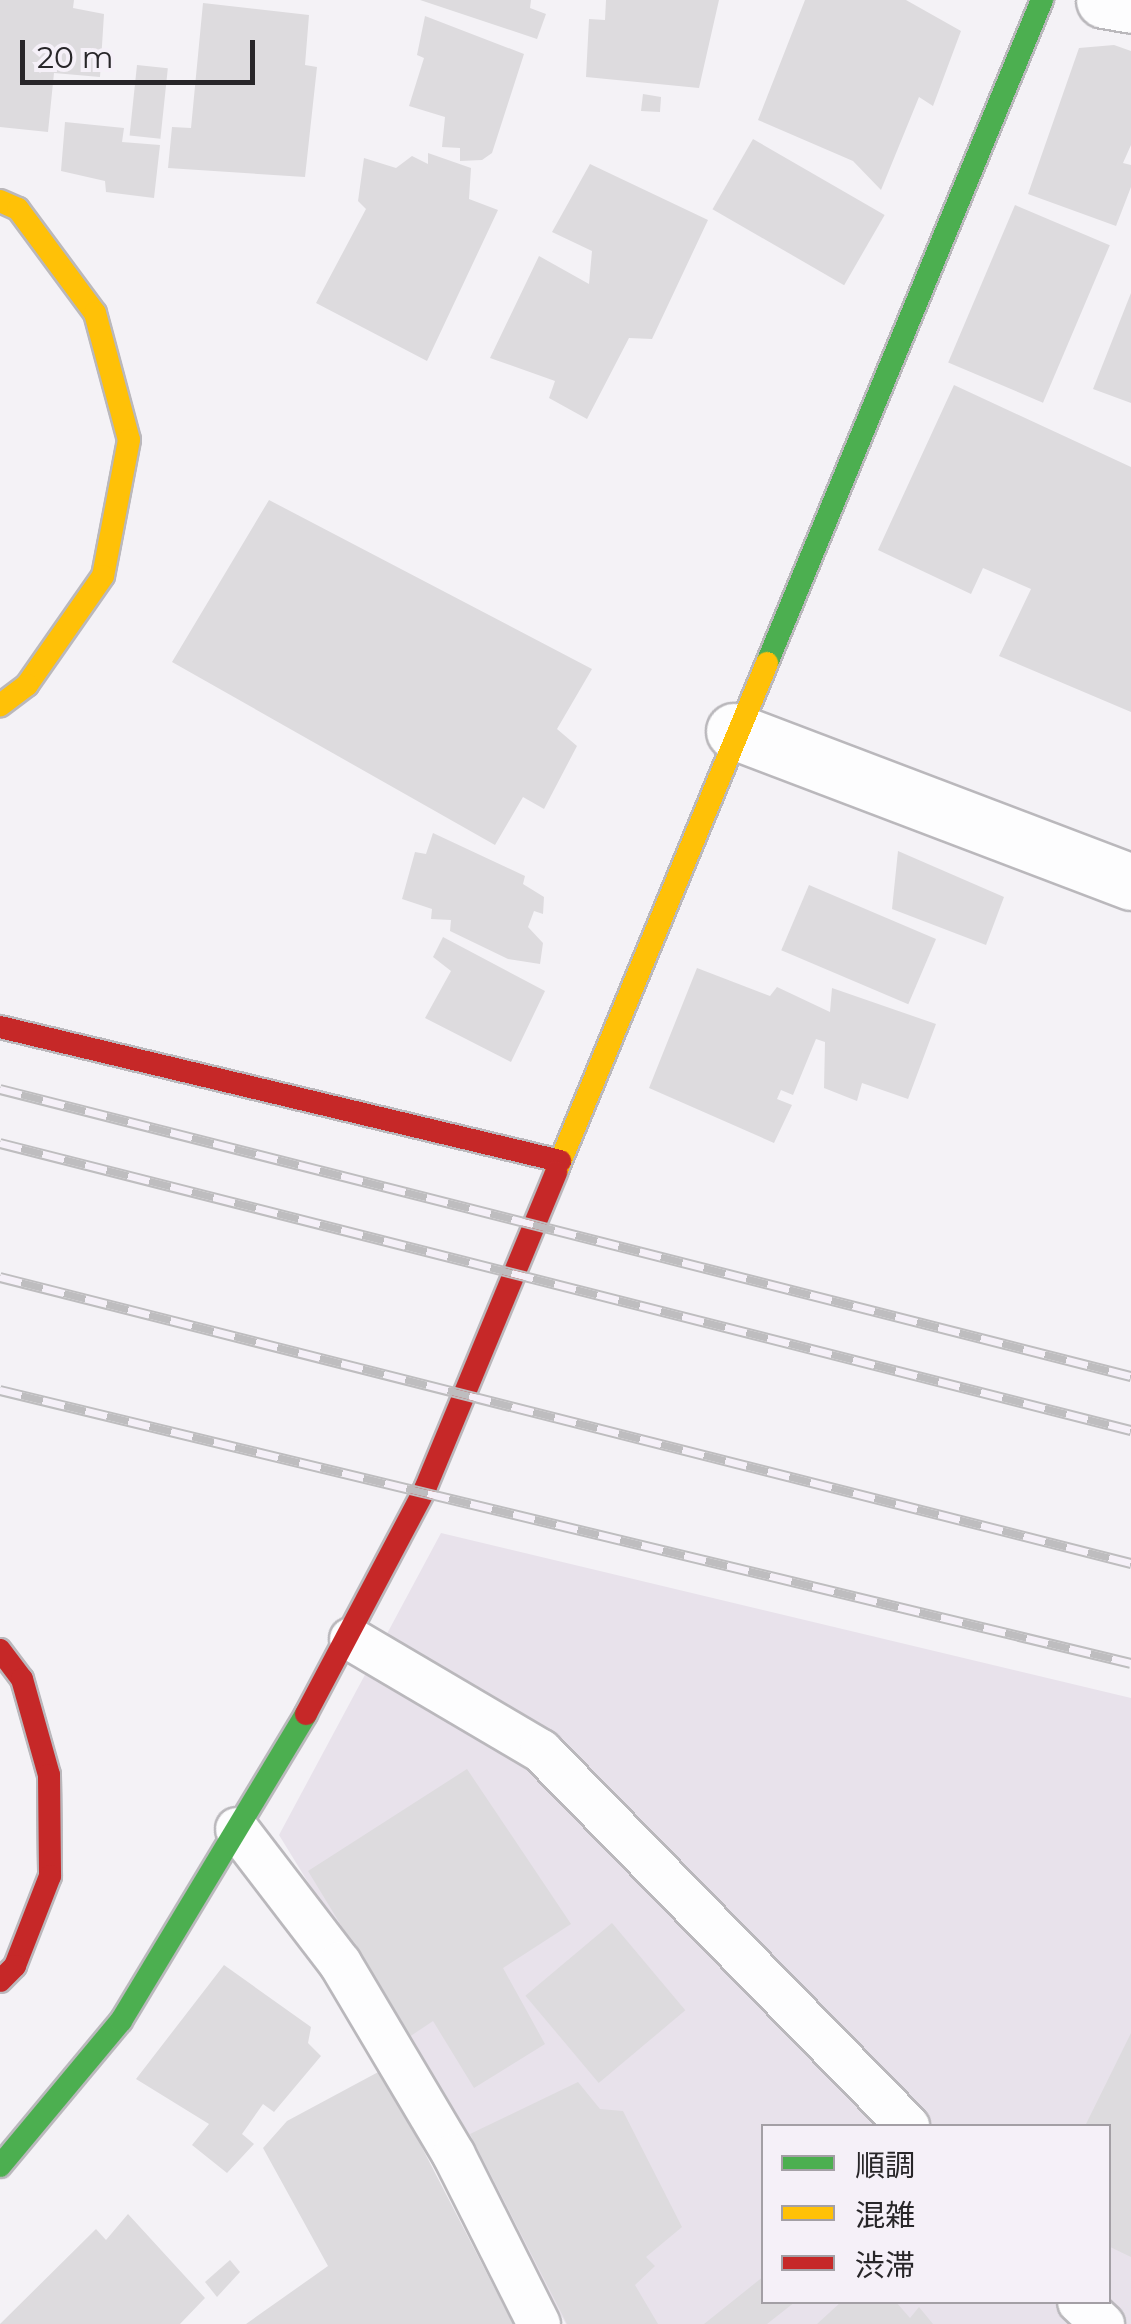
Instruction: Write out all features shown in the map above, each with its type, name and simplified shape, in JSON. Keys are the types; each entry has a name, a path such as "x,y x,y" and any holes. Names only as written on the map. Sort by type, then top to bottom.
{"street":[{"path":"0,2166 121,2021 350,1639 426,1490 734,731 1042,0"},
{"path":"1104,0 1131,5"},
{"path":"0,201 18,209 95,313 129,440 103,576 27,685 0,706"},
{"path":"734,731 1131,882"},
{"path":"0,1028 560,1160"},
{"path":"0,1650 22,1680 49,1775 50,1876 15,1966 0,1981"}],"lane":[{"path":"350,1639 542,1750 906,2124"},
{"path":"237,1829 340,1963 454,2155 538,2324"},
{"path":"1081,2304 1103,2324"}],"shaded area":[{"path":"441,1533 1131,1698 1131,2324 566,2324 448,2110 279,1835"}],"building":[{"path":"0,0 74,0 73,8 104,14 100,77 54,73 48,132 0,127"},
{"path":"420,0 531,0 530,8 546,14 537,39"},
{"path":"606,0 719,0 699,88 586,77 589,19 605,20"},
{"path":"805,0 906,0 961,31 933,106 919,97 881,190 853,161 758,120"},
{"path":"203,3 309,15 305,65 317,67 305,177 168,168 172,127 191,128"},
{"path":"425,16 524,54 492,153 482,160 460,161 460,148 442,147 445,117 409,106 424,58 417,55"},
{"path":"1114,45 1131,51 1131,145 1123,163 1131,165 1131,187 1116,226 1028,194 1079,48"},
{"path":"137,65 168,68 160,139 130,136"},
{"path":"643,94 661,97 660,112 641,111"},
{"path":"65,122 124,128 122,142 160,145 154,198 106,192 105,181 61,171"},
{"path":"753,139 885,215 844,285 712,209"},
{"path":"428,153 471,168 469,199 498,210 427,361 316,303 366,209 358,201 364,158 396,168 412,156 428,164"},
{"path":"590,164 708,220 652,339 629,338 587,419 549,398 555,381 490,358 539,256 589,284 592,251 552,232"},
{"path":"1015,205 1110,245 1043,403 948,362"},
{"path":"1131,293 1131,403 1093,389"},
{"path":"954,385 1131,467 1131,712 999,656 1031,589 983,568 971,594 878,550"},
{"path":"269,500 592,669 557,729 577,746 544,809 523,797 495,845 172,662"},
{"path":"433,833 525,876 523,884 544,897 543,914 534,911 528,927 543,943 540,964 508,959 450,931 451,920 431,919 432,909 402,899 415,852 426,854"},
{"path":"898,851 1004,897 986,945 892,909"},
{"path":"809,885 936,939 908,1004 781,950"},
{"path":"443,937 545,991 511,1062 425,1018 451,971 433,957"},
{"path":"697,968 770,996 777,987 830,1012 832,988 936,1024 908,1099 862,1083 857,1101 824,1088 825,1042 816,1039 793,1095 781,1090 777,1099 792,1105 774,1143 649,1088"},
{"path":"467,1769 571,1924 503,1968 545,2044 474,2088 433,2021 409,2037 308,1871"},
{"path":"612,1923 685,2010 599,2083 525,1996"},
{"path":"224,1965 311,2027 308,2043 321,2056 274,2112 263,2104 242,2134 254,2144 227,2173 192,2145 209,2124 136,2079"},
{"path":"1131,2033 1131,2257 1111,2247 1111,2124 1086,2124"},
{"path":"382,2070 513,2324 246,2324 328,2266 263,2148 287,2121"},
{"path":"578,2082 600,2109 623,2111 682,2227 646,2257 655,2266 635,2285 658,2324 567,2324 470,2134"},
{"path":"128,2214 205,2298 180,2324 0,2324 96,2229 106,2240"},
{"path":"230,2260 240,2272 217,2297 205,2282"},
{"path":"761,2278 761,2304 792,2304 767,2324 704,2324"},
{"path":"839,2304 898,2304 910,2318 919,2307 933,2324 817,2324"}],"railway":[{"path":"0,1089 1131,1376"},
{"path":"0,1143 1131,1430"},
{"path":"0,1277 1131,1563"},
{"path":"0,1390 1131,1663"}],"traffic: fast":[{"path":"767,663 1042,0"},
{"path":"0,2166 121,2021 306,1714"}],"traffic: slow":[{"path":"0,201 18,209 95,313 129,440 103,576 27,685 0,705"},
{"path":"556,1172 767,663"}],"traffic: jam":[{"path":"0,1027 560,1161"},
{"path":"306,1714 425,1489 556,1172"},
{"path":"0,1650 22,1679 49,1775 50,1876 15,1966 0,1981"}]}
